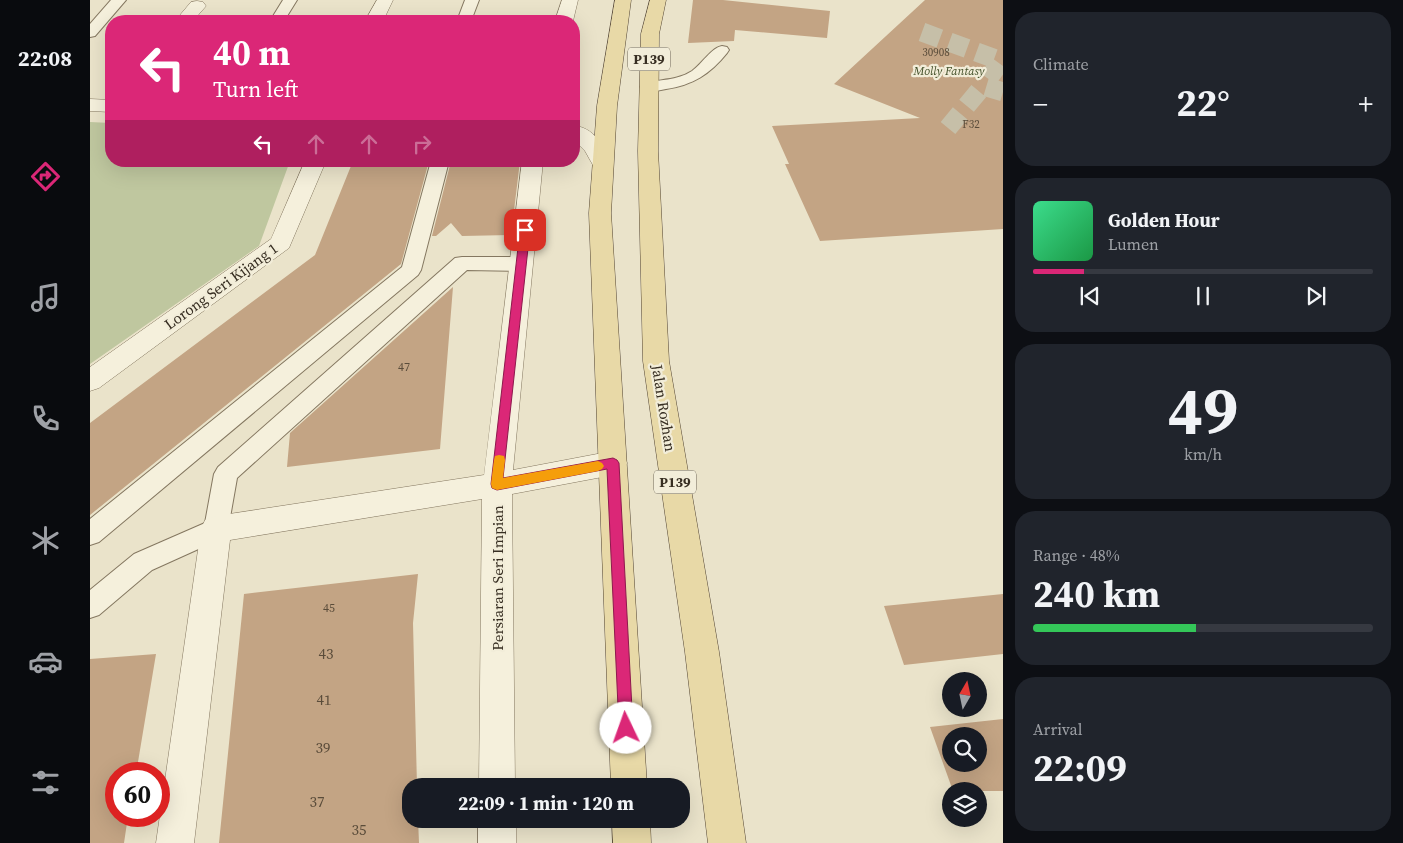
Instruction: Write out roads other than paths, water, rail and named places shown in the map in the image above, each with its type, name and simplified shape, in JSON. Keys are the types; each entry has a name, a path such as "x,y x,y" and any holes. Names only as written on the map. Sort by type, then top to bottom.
{"main road":[{"name":"P139","path":"623,0 610,76 601,163 600,212 629,778"},
{"name":"Jalan Rozhan","path":"658,0 650,34 648,87 648,168 656,361 702,652 727,843"},
{"path":"631,828 632,843"}],"street":[{"path":"377,15 385,0"},
{"path":"566,15 570,0"},
{"path":"189,15 197,6"},
{"path":"90,105 105,106"},
{"path":"580,130 588,127 606,114"},
{"path":"580,135 589,141 598,151 601,163"},
{"name":"Lorong Seri Kijang 1","path":"90,381 281,243 313,167"},
{"name":"Persiaran Seri Impian","path":"497,778 497,484 532,167"},
{"path":"175,843 216,528 497,484 613,463"},
{"path":"497,828 497,843"}],"lane":[{"path":"106,15 119,0"},
{"path":"281,15 290,0"},
{"path":"466,15 472,0"},
{"path":"90,33 105,16"},
{"path":"648,87 676,84 698,76 722,50"},
{"path":"90,534 410,270 438,167"},
{"path":"90,606 143,562 216,528 226,474 462,263 521,264"}],"tunnel":[{"path":"922,32 1001,61 983,86"},
{"path":"948,128 983,86"},
{"path":"983,86 1003,92"}],"park label":[{"name":"Molly Fantasy","path":"949,71"}]}
